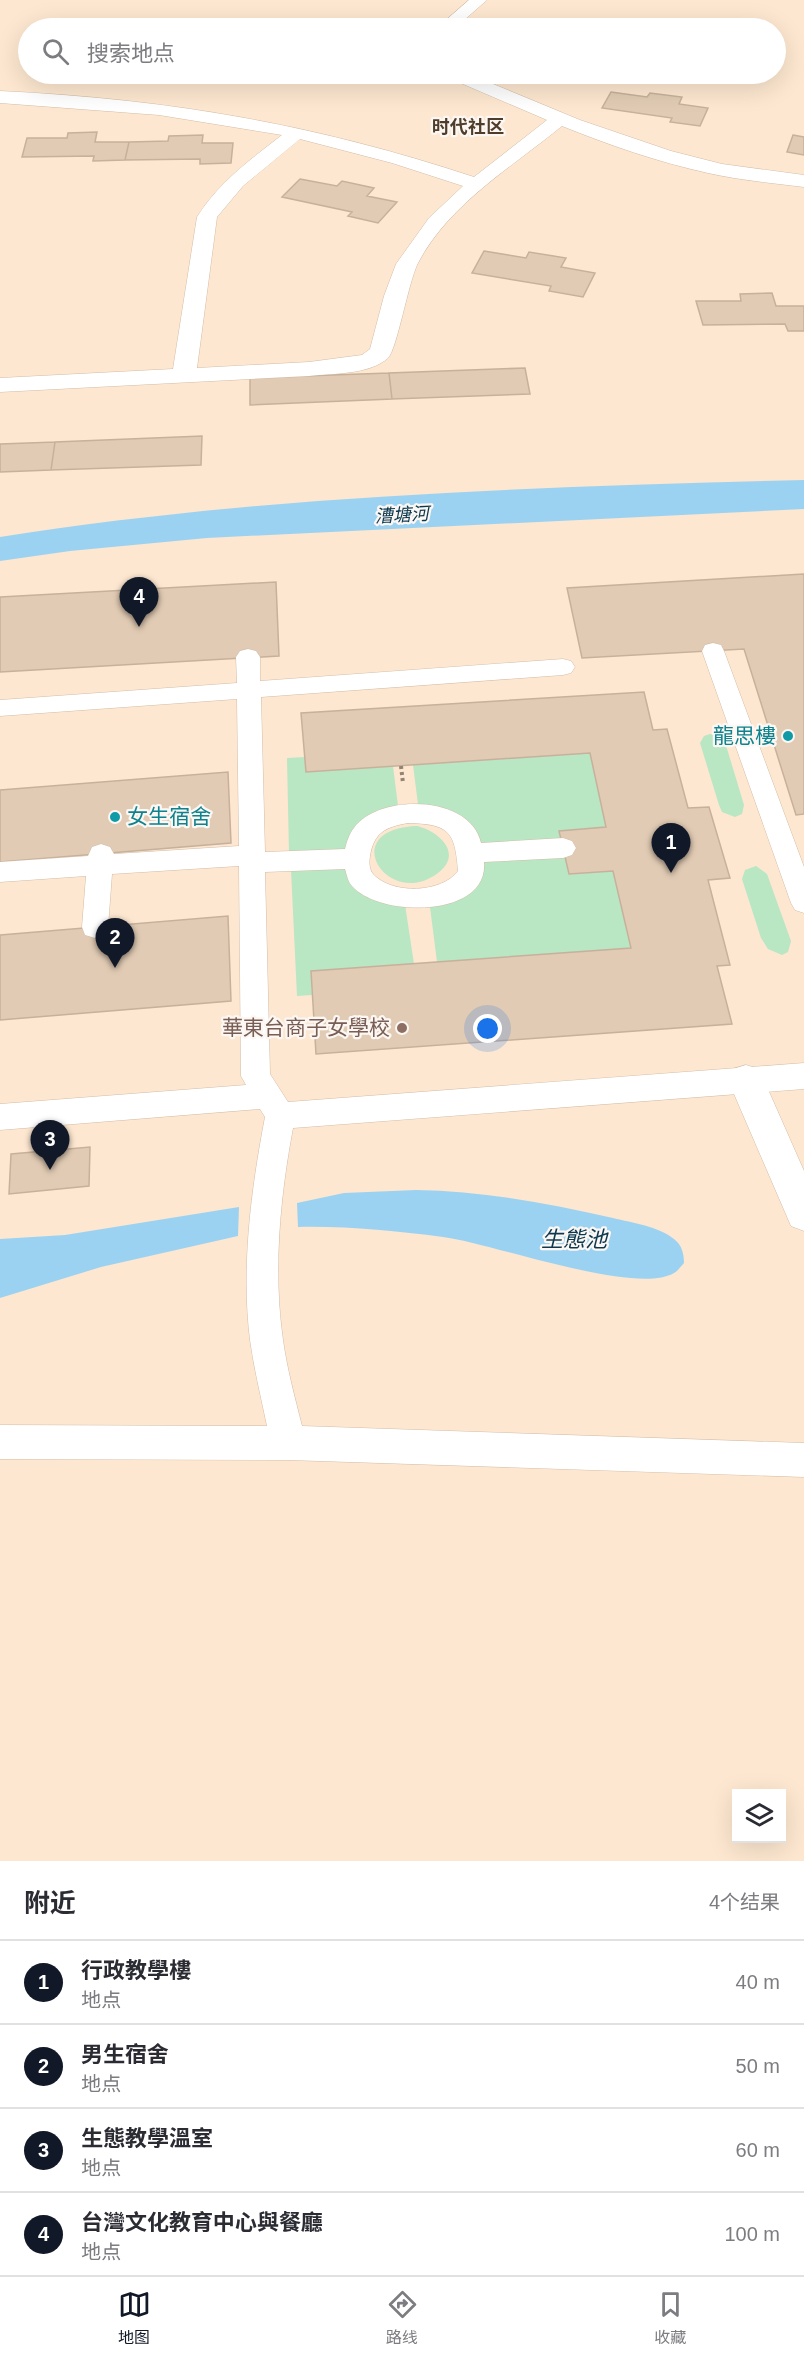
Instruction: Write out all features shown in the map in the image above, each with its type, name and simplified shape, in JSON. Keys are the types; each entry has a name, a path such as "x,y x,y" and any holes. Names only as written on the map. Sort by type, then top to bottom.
{"street":[{"path":"457,18 479,0"},
{"path":"478,84 559,119 697,165 804,181"},
{"path":"0,97 160,109 296,133 383,155 476,184"},
{"path":"0,385 309,369 370,360 381,352 397,291 407,264 427,234 476,184 559,119"},
{"path":"184,375 207,217 214,204 233,185 296,133"},
{"path":"746,1080 804,1214"}],"lane":[{"path":"713,651 804,903"},
{"path":"248,657 256,1076 274,1106 263,1252 266,1328 288,1443"},
{"path":"0,708 563,667"},
{"path":"419,812 440,816 459,828 470,845 470,853 473,860 471,872 463,884 454,891 429,899 398,897 370,886 364,882 356,867 364,833 379,821 399,814 419,812"},
{"path":"470,853 562,848"},
{"path":"0,872 101,860 357,859"},
{"path":"95,927 101,860"},
{"path":"0,1117 274,1106 804,1076"},
{"path":"0,1442 288,1443 804,1460"}],"green space":[{"path":"710,734 721,737 725,742 744,805 742,814 735,817 722,812 700,743 704,736"},
{"path":"590,753 606,827 561,839 470,845 419,812 413,765"},
{"path":"305,757 393,766 399,814 359,850 289,853 287,758"},
{"path":"417,826 440,838 445,844 449,858 438,873 419,882 402,882 388,876 378,865 374,852 379,840 392,830"},
{"path":"564,854 569,874 613,871 631,948 437,962 429,899 473,860"},
{"path":"756,866 767,874 791,941 788,952 782,955 768,949 761,938 742,879 745,870"},
{"path":"356,867 404,898 414,964 311,971 312,995 297,996 291,870"}],"water":[{"name":"漕塘河","path":"804,480 804,509 207,538 70,551 0,561 0,537 200,511 401,495"},
{"name":"生態池","path":"416,1190 515,1199 564,1207 645,1226 661,1231 677,1241 684,1256 684,1263 674,1273 655,1278 629,1278 562,1266 443,1237 370,1229 298,1227 297,1203 344,1193"},
{"path":"239,1207 238,1236 101,1267 0,1298 0,1239 65,1235"}],"building":[{"path":"611,92 647,97 650,93 682,97 679,104 708,108 700,126 670,122 672,118 602,108"},
{"path":"97,132 95,142 129,142 125,160 93,161 94,156 22,157 27,138 67,138 68,133"},
{"path":"203,135 202,143 233,143 231,163 200,164 200,159 125,160 129,142 168,141 169,136"},
{"path":"793,135 804,137 804,155 787,152"},
{"path":"300,179 337,186 342,181 374,188 367,196 397,202 378,223 348,216 352,212 282,197"},
{"path":"484,251 526,258 529,252 566,258 561,267 595,273 583,297 549,291 551,286 472,273"},
{"path":"772,293 776,306 804,306 804,331 788,331 785,324 703,325 696,301 741,301 740,294"},
{"path":"525,368 530,394 392,399 389,373"},
{"path":"389,373 392,399 250,405 250,378"},
{"path":"202,436 201,465 51,470 55,442"},
{"path":"55,442 51,470 0,472 0,444"},
{"name":"龍思樓","path":"804,574 804,814 796,815 744,649 582,658 567,588"},
{"path":"276,582 279,656 0,672 0,597"},
{"path":"644,692 653,730 667,729 688,808 709,807 730,878 708,880 730,965 717,966 732,1024 316,1054 311,971 631,948 613,871 569,874 559,831 606,827 590,753 306,772 301,713"},
{"name":"女生宿舍","path":"228,772 231,843 0,862 0,790"},
{"path":"228,916 231,1001 0,1020 0,935"},
{"path":"90,1147 89,1186 9,1194 11,1154"}],"place":[{"name":"台灣文化教育中心與餐廳","path":"139,627"},
{"name":"龍思樓","path":"788,736"},
{"name":"女生宿舍","path":"115,817"},
{"name":"行政教學樓","path":"671,873"},
{"name":"男生宿舍","path":"115,968"},
{"name":"華東台商子女學校","path":"402,1028"},
{"name":"生態教學溫室","path":"50,1170"}],"district":[{"name":"时代社区","path":"468,127"}]}
